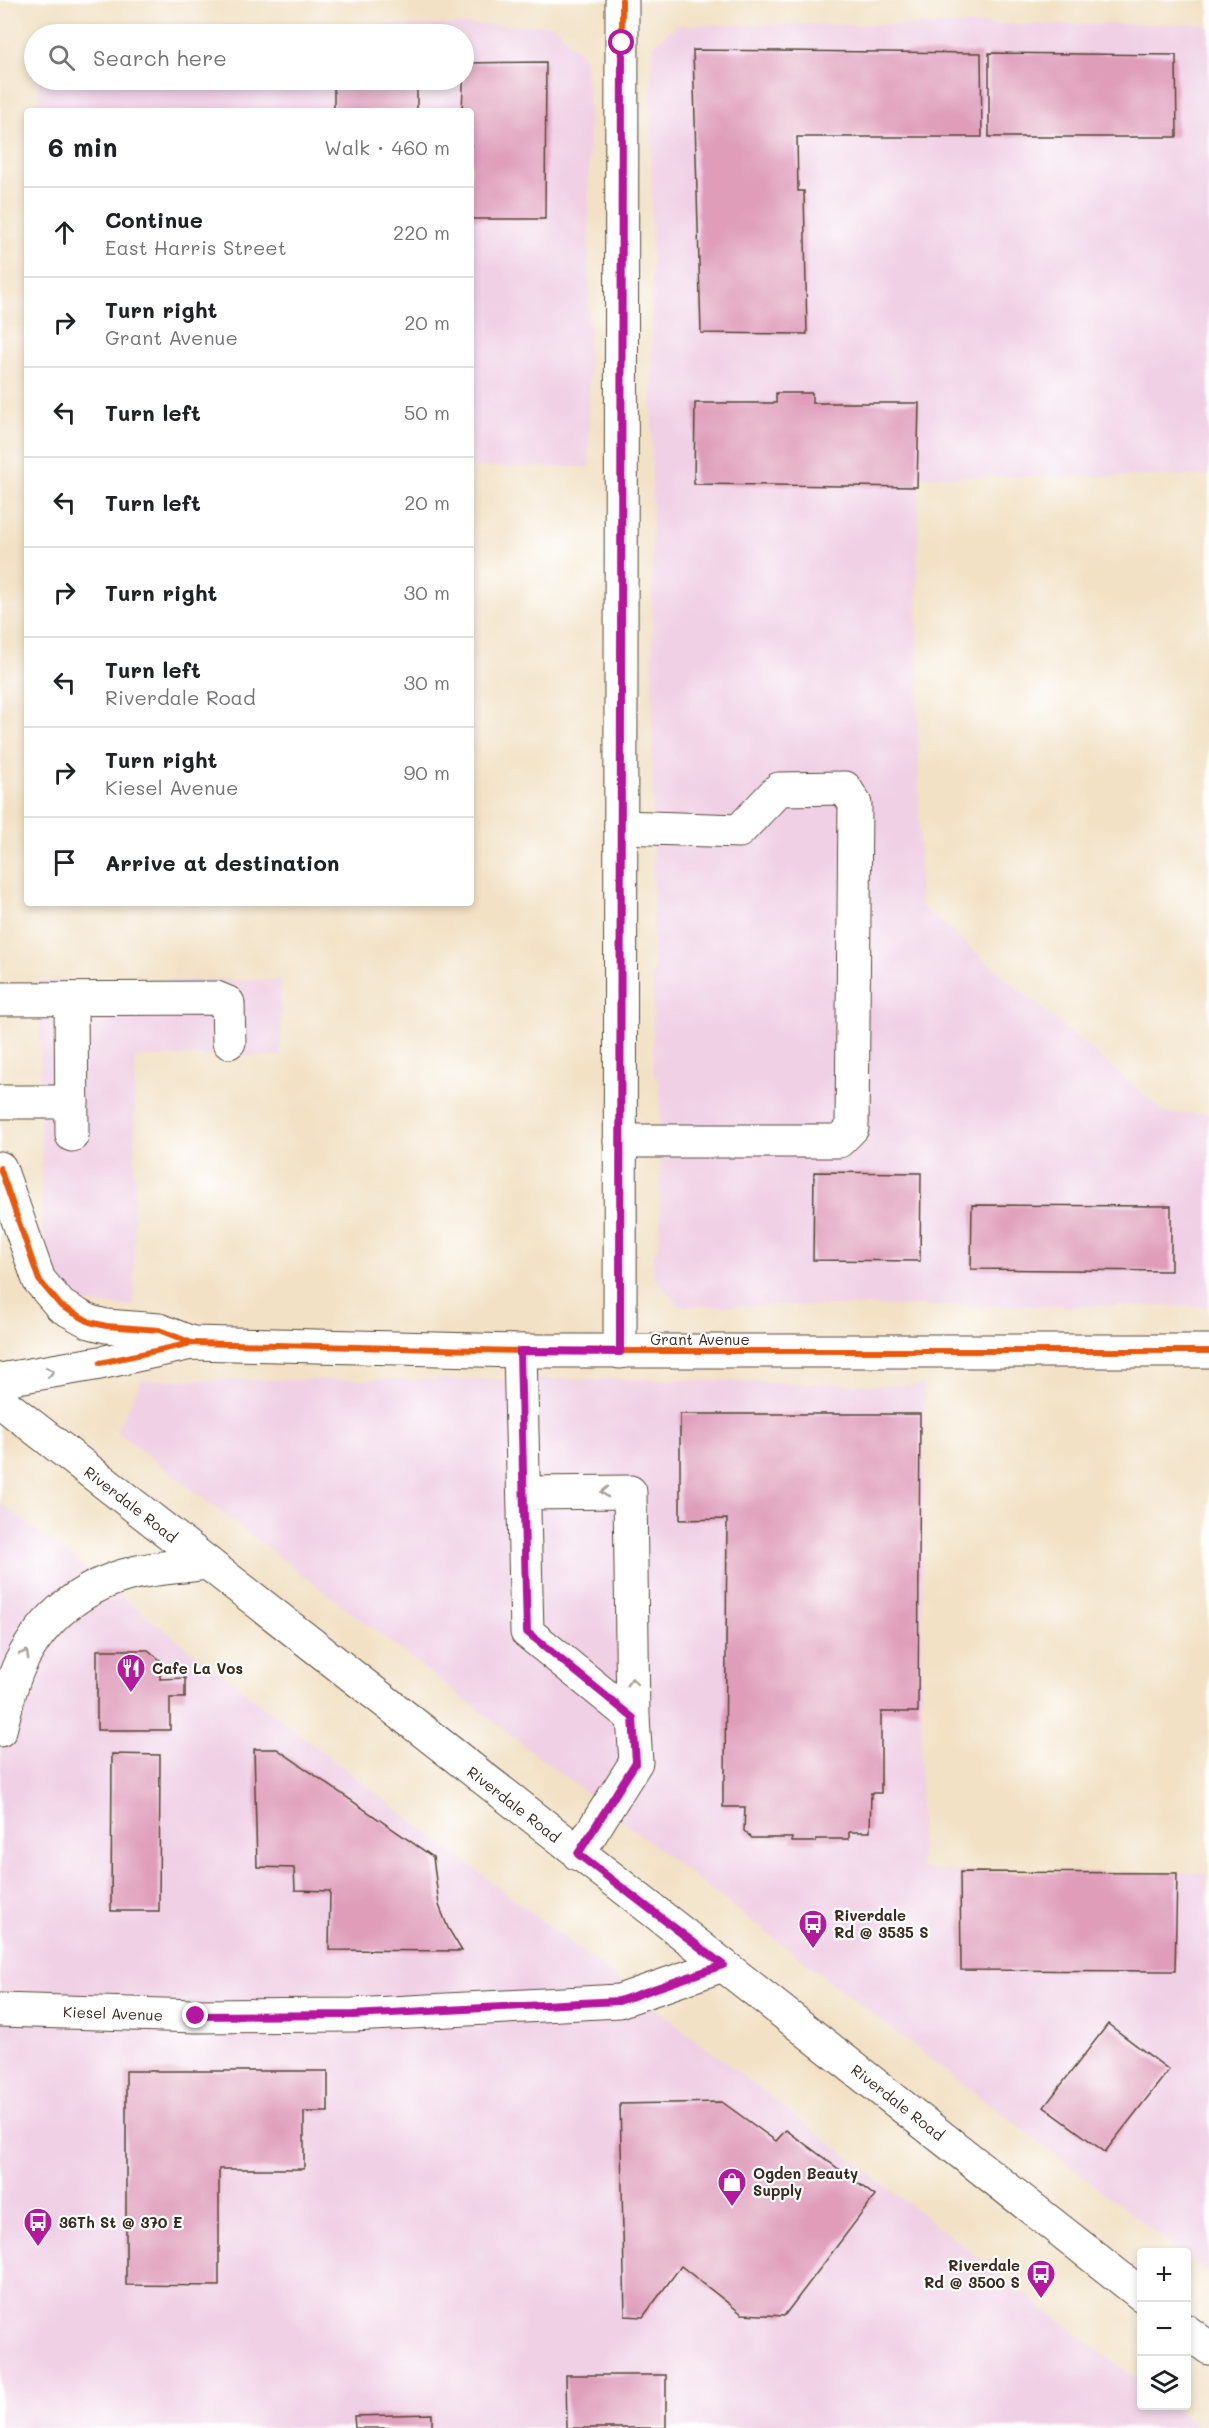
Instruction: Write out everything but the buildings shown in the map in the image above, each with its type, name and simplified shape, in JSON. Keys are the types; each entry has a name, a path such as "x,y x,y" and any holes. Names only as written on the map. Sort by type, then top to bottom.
{"street":[{"path":"620,1352 622,0"},
{"path":"620,1141 839,1141 852,1128 855,804 845,788 779,789 739,831 621,827"},
{"path":"0,999 216,998 228,1003 229,1042"},
{"path":"71,999 72,1135"},
{"path":"0,1102 72,1102"},
{"path":"0,1168 39,1280 61,1306 90,1322 106,1326 159,1330 192,1343"},
{"path":"0,1380 100,1363 192,1343"},
{"name":"Grant Avenue","path":"192,1343 620,1352 1209,1351"},
{"path":"520,1351 527,1632 633,1718"},
{"name":"Riverdale Road","path":"0,1401 1137,2291"},
{"path":"524,1493 630,1492 633,1718 636,1762 578,1854"},
{"path":"0,1730 19,1665 33,1641 51,1619 72,1600 114,1578 137,1572 207,1563"},
{"name":"Kiesel Avenue","path":"0,2010 196,2016 353,2015 619,2001 723,1965"},
{"path":"1191,2335 1209,2348"}],"shaded area":[{"path":"1202,24 1209,30 1209,476 919,477 917,610 920,905 1165,1113 1209,1114 1209,1304 1208,1306 680,1306 654,1278 653,1257 660,1238 660,1091 653,1071 651,70 654,45 676,25"},
{"path":"474,25 554,25 585,58 589,94 589,467 474,467 474,108 39,108 38,90 474,90"},
{"path":"280,980 281,1056 135,1057 134,1306 84,1303 54,1279 42,1235 39,981"},
{"path":"643,1379 924,1386 920,1868 960,1872 1206,1873 1209,1932 1209,2274 1191,2260 1191,2248 1176,2248 116,1431 142,1380"},
{"path":"0,1503 1137,2380 1137,2410 1176,2410 1200,2428 0,2428"}],"cycle path":[{"path":"620,1352 622,0"},
{"path":"0,1168 39,1280 61,1306 90,1322 106,1326 159,1330 192,1343"},
{"path":"100,1363 192,1343 520,1351 1209,1351"}],"place":[{"name":"Cafe La Vos","path":"131,1694"},
{"name":"Riverdale Rd @ 3535 S","path":"813,1950"},
{"name":"Ogden Beauty Supply","path":"732,2208"},
{"name":"36Th St @ 370 E","path":"38,2248"},
{"name":"Riverdale Rd @ 3500 S","path":"1041,2300"}],"route":[{"path":"196,2016 353,2015 619,2001 723,1965 578,1854 636,1762 633,1718 527,1632 520,1351 620,1352 622,43"}]}
